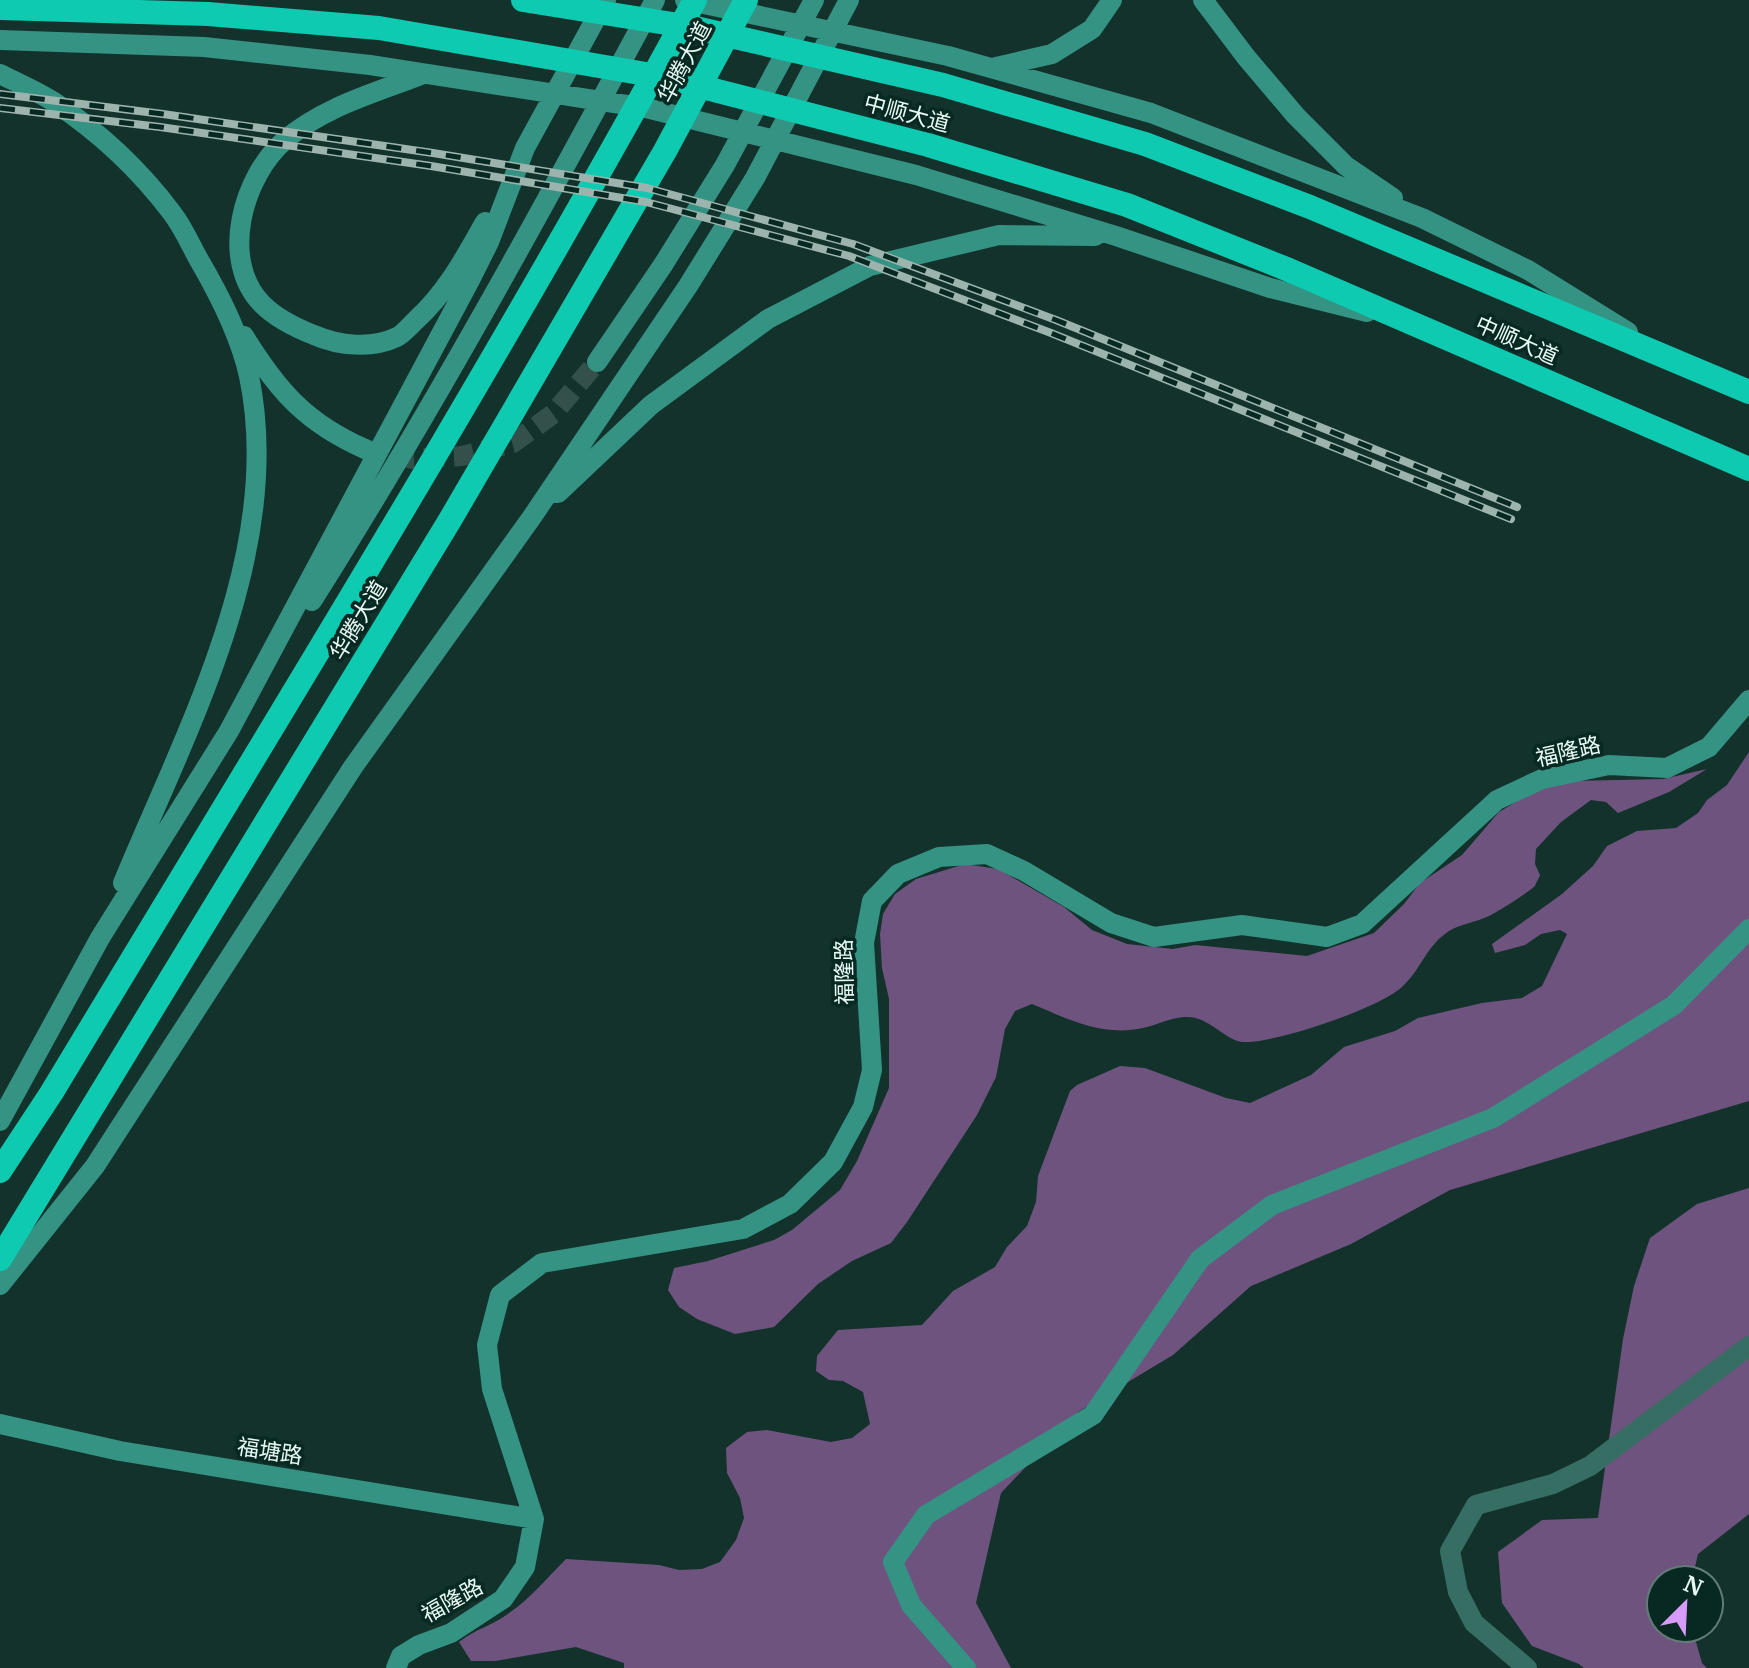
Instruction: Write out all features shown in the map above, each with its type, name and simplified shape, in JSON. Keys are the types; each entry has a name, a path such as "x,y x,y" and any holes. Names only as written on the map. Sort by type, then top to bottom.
{"highway":[{"name":"中顺大道","path":"523,0 691,27 943,85 1145,144 1310,207 1749,392"},
{"name":"华腾大道","path":"0,1171 52,1092 414,495 619,140 695,0"},
{"name":"华腾大道","path":"0,1259 450,520 665,151 746,0"},
{"name":"中顺大道","path":"0,8 208,14 379,28 663,77 928,145 1127,205 1743,461"}],"main road":[{"path":"425,73 317,116 283,141 257,172 243,209 239,246 247,279 261,303 293,327 328,341 365,345 398,337 431,307 452,279 606,0"},
{"path":"0,1121 100,938 387,482 585,131 655,0"},
{"path":"685,0 948,56 1151,113 1422,218 1528,270 1668,358"},
{"path":"597,362 663,265 725,165 814,0"},
{"path":"0,1285 95,1166 353,767 532,517 688,286 755,178 849,0"},
{"path":"991,68 1052,54 1092,29 1112,0"},
{"path":"1203,0 1296,116 1346,166 1422,218"},
{"path":"1219,0 1246,57"},
{"path":"0,40 204,47 370,65 646,108 916,175 1116,236 1270,288 1415,324"},
{"path":"0,74 52,101 121,153 173,214 265,369 301,411 333,435 365,449"},
{"path":"229,731 470,280 489,242 525,148"},
{"path":"532,517 651,405 768,319 870,266 999,235 1116,236"},
{"path":"100,938 204,689 241,581 252,527 258,480 257,433 248,374 223,302"},
{"name":"福隆路","path":"396,1668 401,1656 419,1645 451,1633 503,1599 525,1567 534,1519 492,1389 487,1345 500,1295 542,1263 743,1229 790,1204 833,1162 863,1107 872,1070 864,943 872,901 898,874 939,857 987,854 1024,871 1111,923 1154,937 1242,925 1327,937 1362,924 1497,800 1542,779 1609,765 1667,768 1709,747 1749,700"},
{"path":"966,1668 911,1605 893,1562 926,1515 1093,1415 1200,1259 1272,1205 1493,1118 1674,1005 1749,929"},
{"name":"福塘路","path":"0,1424 120,1451 534,1519"}],"street":[{"path":"1527,1668 1474,1623 1458,1592 1450,1551 1476,1505 1553,1484 1590,1466 1749,1346"}],"shaded area":[{"path":"1749,752 1749,1101 1450,1190 1351,1244 1251,1286 1173,1355 1078,1412 1001,1493 976,1603 1011,1668 624,1668 624,1663 576,1647 495,1661 471,1661 459,1642 517,1607 566,1559 659,1565 679,1570 702,1569 720,1562 736,1540 744,1518 740,1498 727,1473 726,1448 747,1432 767,1430 831,1442 852,1438 870,1424 863,1392 843,1381 829,1380 816,1371 817,1356 838,1330 922,1325 953,1291 995,1267 1007,1247 1027,1226 1036,1202 1038,1176 1070,1091 1077,1085 1120,1066 1145,1068 1226,1098 1250,1103 1311,1075 1344,1047 1395,1031 1418,1018 1482,1003 1522,998 1542,986 1567,934 1560,930 1541,934 1525,945 1495,953 1492,944 1562,894 1593,866 1607,846 1637,831 1676,828 1698,813 1707,800 1727,785"},
{"path":"1707,769 1669,792 1618,813 1606,802 1591,800 1561,822 1536,849 1535,864 1540,875 1532,889 1489,916 1441,937 1403,986 1391,995 1327,1023 1279,1037 1244,1042 1193,1017 1143,1028 1113,1030 1086,1025 1032,1004 1015,1011 1005,1029 996,1077 977,1115 891,1243 852,1261 818,1284 774,1327 735,1334 697,1319 679,1307 668,1290 674,1268 708,1261 774,1240 792,1230 840,1190 857,1161 889,1088 889,999 882,968 880,934 883,914 895,894 916,879 965,864 998,869 1064,907 1092,930 1127,944 1173,949 1195,945 1307,956 1374,933 1404,904 1420,883 1462,855 1499,812 1536,790 1573,781 1663,779"},
{"path":"1749,1188 1749,1514 1698,1554 1696,1564 1645,1564 1645,1644 1697,1644 1702,1663 1707,1668 1584,1668 1532,1646 1502,1603 1498,1552 1542,1520 1598,1518 1623,1339 1634,1286 1650,1238 1697,1204"}],"tunnel":[{"path":"365,449 413,459 462,456 513,443 553,414 597,362"}],"railway":[{"path":"0,94 433,153 647,188 853,244 1056,320 1517,507"},
{"path":"0,108 160,127 431,166 646,202 849,256 1051,333 1511,519"}]}
